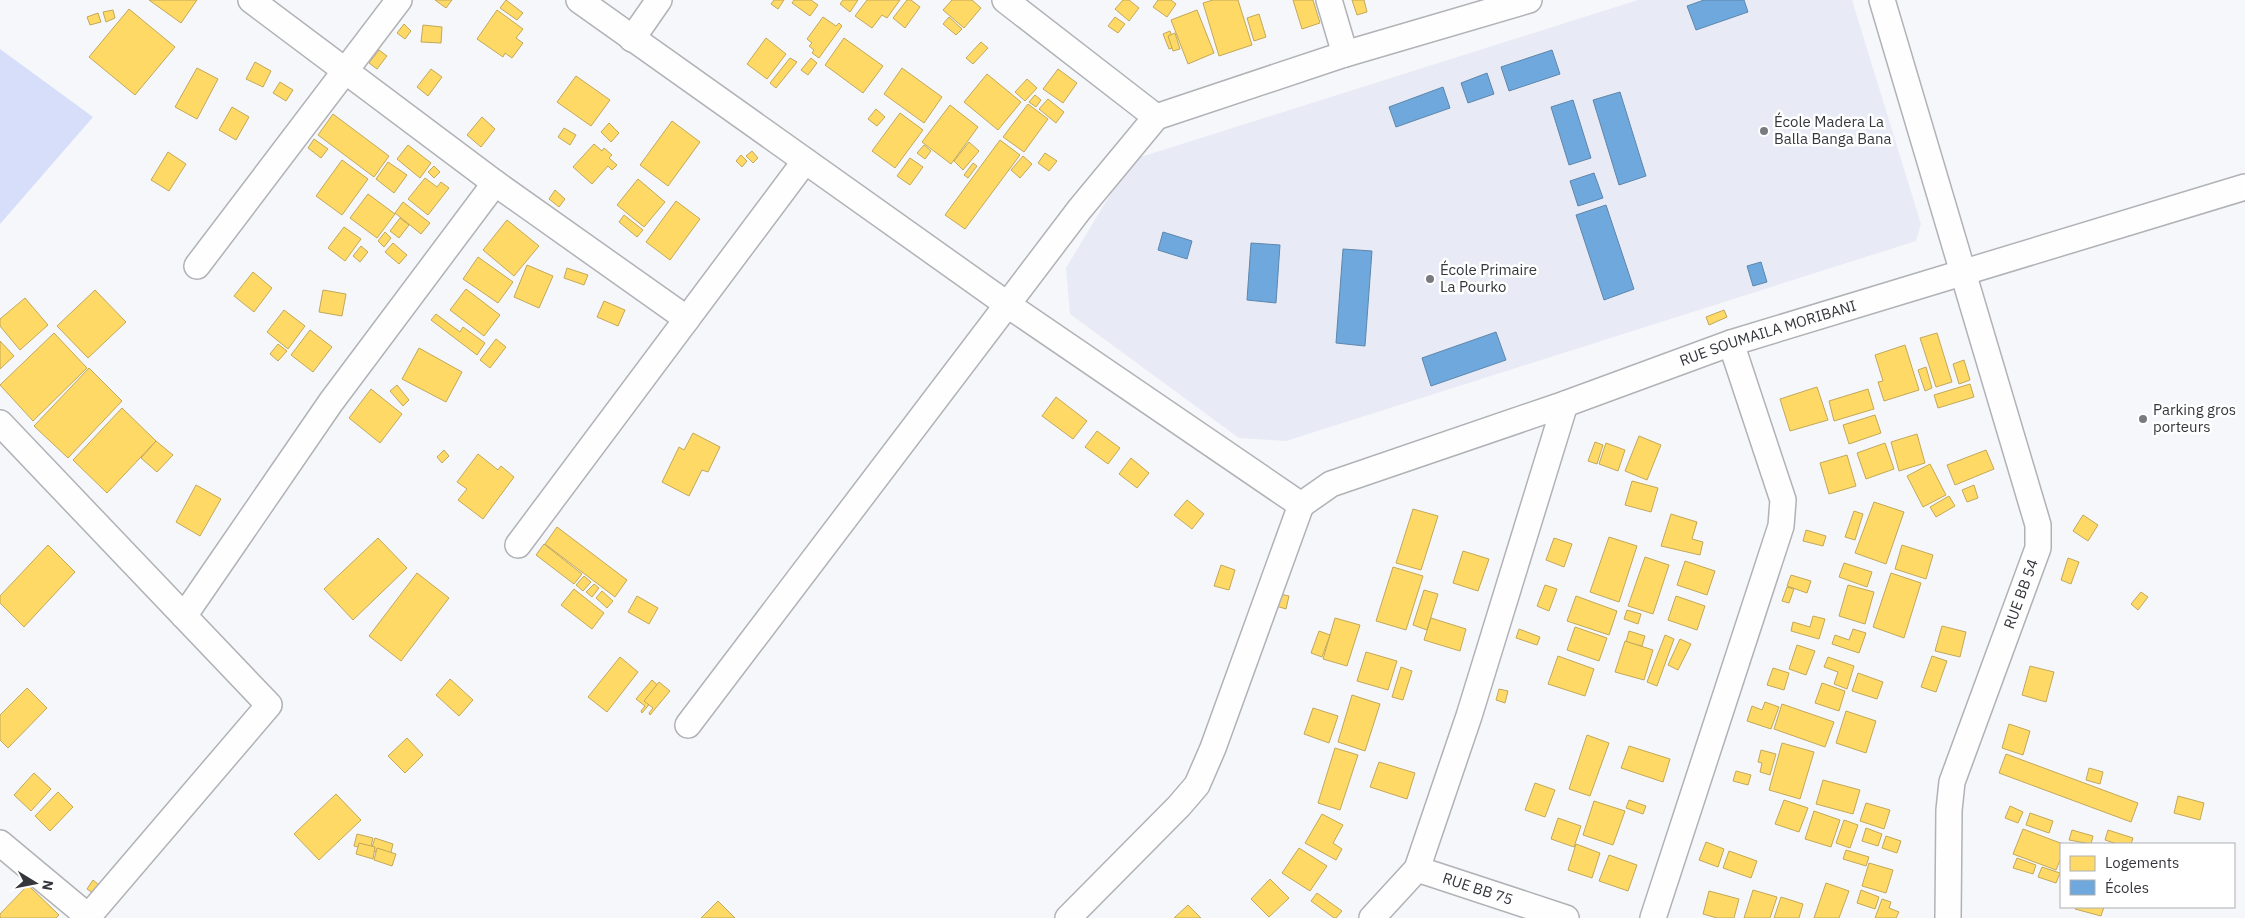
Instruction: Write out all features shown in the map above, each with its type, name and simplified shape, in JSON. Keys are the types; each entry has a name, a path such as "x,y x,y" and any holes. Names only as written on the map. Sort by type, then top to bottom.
{"street":[{"path":"251,0 346,69 495,183 687,319"},
{"path":"198,266 399,0"},
{"path":"579,0 1008,305 1301,505 1213,748 1196,784 1179,806 1068,918"},
{"path":"632,39 659,0"},
{"path":"1005,0 1156,117"},
{"path":"1328,0 1346,54"},
{"path":"688,725 1079,210 1156,117 1346,54 1529,0"},
{"name":"RUE BB 54","path":"1882,0 2038,525 2039,537 2038,548 1952,782 1949,810 1948,918"},
{"path":"518,545 806,161"},
{"path":"184,616 331,402 495,183"},
{"name":"RUE SOUMAILA MORIBANI","path":"1301,505 1331,484 1566,404 1732,343 2245,187"},
{"path":"1653,918 1781,526 1783,500 1732,343"},
{"path":"1372,918 1417,869 1469,716 1566,404"},
{"path":"0,423 269,705 89,918 0,843"},
{"name":"RUE BB 75","path":"1417,869 1566,918"}],"shaded area":[{"path":"1638,0 1852,0 1921,224 1916,241 1286,441 1239,438 1070,314 1066,268 1131,160"},
{"path":"0,49 93,117 0,224"}],"building: Logements":[{"path":"149,0 197,0 181,23"},
{"path":"435,0 452,0 446,8"},
{"path":"506,0 523,13 517,20 500,8"},
{"path":"774,0 784,0 778,9 771,4"},
{"path":"794,0 811,0 818,5 810,16 792,3"},
{"path":"843,0 858,0 850,12 840,4"},
{"path":"867,0 900,0 887,18 882,15 872,28 855,16"},
{"path":"907,0 911,0 920,7 905,28 893,18"},
{"path":"952,0 972,0 981,8 964,28 943,10"},
{"path":"1123,0 1129,0 1139,8 1129,21 1115,9"},
{"path":"1158,0 1171,0 1176,4 1167,17 1153,7"},
{"path":"1213,0 1238,0 1252,45 1219,56 1203,3"},
{"path":"1293,0 1313,0 1320,23 1302,29"},
{"path":"1352,0 1364,0 1367,12 1357,15"},
{"path":"129,9 175,47 135,95 89,57"},
{"path":"113,10 115,18 106,22 103,12"},
{"path":"497,10 523,29 516,38 523,43 512,58 505,53 503,57 477,39"},
{"path":"1197,10 1214,53 1188,64 1171,20"},
{"path":"98,13 101,22 90,25 87,17"},
{"path":"1259,14 1266,37 1254,41 1247,18"},
{"path":"823,17 836,26 839,23 842,26 819,58 812,53 814,50 809,46 812,43 807,39"},
{"path":"949,17 962,29 956,35 943,24"},
{"path":"1115,17 1125,24 1118,33 1108,26"},
{"path":"404,24 411,31 405,39 397,33"},
{"path":"423,25 442,27 441,43 421,42"},
{"path":"1170,31 1176,47 1169,49 1163,34"},
{"path":"1175,33 1180,49 1173,51 1168,36"},
{"path":"766,38 786,54 767,79 747,64"},
{"path":"844,38 883,66 863,93 825,65"},
{"path":"981,42 988,48 973,64 966,58"},
{"path":"379,50 387,56 377,69 369,63"},
{"path":"790,58 797,62 776,88 770,83"},
{"path":"811,58 817,63 808,75 801,70"},
{"path":"255,62 271,71 263,87 246,79"},
{"path":"197,68 218,79 197,119 175,107"},
{"path":"902,68 942,97 924,123 884,94"},
{"path":"431,69 442,77 428,96 417,87"},
{"path":"1058,69 1077,83 1063,103 1043,89"},
{"path":"987,74 1021,102 998,130 964,102"},
{"path":"576,76 610,100 591,126 557,102"},
{"path":"1027,79 1037,88 1025,101 1015,92"},
{"path":"280,82 293,90 286,101 273,93"},
{"path":"1035,95 1041,100 1036,107 1029,102"},
{"path":"1048,99 1064,112 1056,123 1039,109"},
{"path":"1028,104 1048,119 1024,152 1003,137"},
{"path":"950,105 978,127 951,164 922,142"},
{"path":"232,107 249,117 236,140 219,130"},
{"path":"876,109 885,117 877,126 868,119"},
{"path":"900,113 923,130 895,168 872,151"},
{"path":"333,114 389,156 374,177 318,135"},
{"path":"482,117 495,129 481,147 467,135"},
{"path":"672,121 700,142 668,186 640,165"},
{"path":"609,123 619,133 611,142 601,132"},
{"path":"564,128 576,135 570,145 558,137"},
{"path":"314,139 328,149 321,158 308,148"},
{"path":"1000,140 1020,155 965,229 945,215"},
{"path":"969,142 979,151 963,170 954,161"},
{"path":"594,144 602,151 604,148 612,155 609,158 617,165 612,170 608,166 592,184 573,167"},
{"path":"408,145 431,163 420,178 397,159"},
{"path":"924,145 931,151 925,159 917,153"},
{"path":"752,151 758,158 753,163 746,156"},
{"path":"168,152 186,164 169,191 151,180"},
{"path":"1045,153 1057,161 1049,171 1038,163"},
{"path":"741,155 747,161 742,167 736,161"},
{"path":"1023,156 1032,164 1020,178 1011,170"},
{"path":"910,158 923,167 910,185 897,176"},
{"path":"342,160 368,179 342,215 316,196"},
{"path":"388,162 407,175 394,193 376,179"},
{"path":"973,163 977,166 968,178 964,175"},
{"path":"434,166 440,172 434,178 428,172"},
{"path":"425,178 437,187 441,182 449,188 428,215 408,199"},
{"path":"638,179 665,202 644,227 617,205"},
{"path":"555,190 565,199 559,207 549,199"},
{"path":"368,194 395,214 377,238 350,218"},
{"path":"676,201 700,219 670,260 646,242"},
{"path":"403,202 430,223 421,234 395,213"},
{"path":"624,215 643,230 637,237 619,222"},
{"path":"400,218 409,225 399,238 390,231"},
{"path":"507,220 539,246 514,276 483,250"},
{"path":"344,227 361,239 345,261 328,248"},
{"path":"385,232 391,238 384,247 378,241"},
{"path":"393,243 407,255 399,264 385,252"},
{"path":"361,246 368,252 360,262 353,256"},
{"path":"478,257 513,282 498,303 463,279"},
{"path":"527,265 553,276 539,308 514,297"},
{"path":"567,268 588,275 584,285 564,278"},
{"path":"253,272 272,288 254,312 234,296"},
{"path":"466,289 500,315 484,336 450,310"},
{"path":"95,290 126,322 88,358 57,326"},
{"path":"323,290 346,294 342,316 319,312"},
{"path":"25,298 48,325 20,350 0,326 0,319"},
{"path":"604,301 625,310 618,326 597,317"},
{"path":"284,310 305,326 288,349 267,332"},
{"path":"1724,310 1727,317 1709,325 1706,317"},
{"path":"436,314 460,332 463,327 485,343 477,355 431,320"},
{"path":"310,330 332,347 313,372 291,355"},
{"path":"54,333 87,368 33,421 0,385"},
{"path":"1937,333 1952,382 1936,387 1920,338"},
{"path":"496,339 506,347 490,368 480,360"},
{"path":"0,341 14,356 0,369"},
{"path":"278,344 287,351 278,361 270,354"},
{"path":"1905,345 1919,390 1884,401 1878,382 1883,381 1875,355"},
{"path":"419,348 462,372 446,402 402,379"},
{"path":"1964,360 1970,380 1959,384 1953,364"},
{"path":"1926,367 1932,388 1925,391 1918,370"},
{"path":"89,368 122,401 68,458 34,426"},
{"path":"1970,384 1974,397 1938,408 1934,395"},
{"path":"397,385 409,400 403,406 390,391"},
{"path":"1817,387 1828,420 1790,431 1780,399"},
{"path":"371,389 402,414 380,443 349,418"},
{"path":"1868,389 1874,409 1834,421 1829,401"},
{"path":"1056,397 1087,421 1073,439 1042,416"},
{"path":"122,408 156,441 107,493 73,460"},
{"path":"1875,415 1881,433 1849,444 1843,425"},
{"path":"1097,431 1120,448 1108,464 1085,447"},
{"path":"693,433 720,447 708,472 702,470 689,496 662,482 679,447 684,450"},
{"path":"1917,434 1925,463 1899,471 1891,442"},
{"path":"1639,436 1661,445 1647,480 1625,471"},
{"path":"156,441 173,455 157,472 141,458"},
{"path":"1595,442 1603,445 1597,464 1588,461"},
{"path":"1606,443 1625,450 1618,471 1599,464"},
{"path":"1885,443 1894,469 1866,479 1857,453"},
{"path":"444,450 449,456 442,463 437,457"},
{"path":"1986,450 1994,469 1955,485 1947,465"},
{"path":"478,454 498,470 501,466 514,477 483,519 458,500 467,489 457,482"},
{"path":"1847,455 1856,486 1829,494 1820,463"},
{"path":"1131,458 1149,473 1137,488 1119,474"},
{"path":"1930,464 1946,495 1923,507 1907,476"},
{"path":"1632,481 1658,488 1651,512 1625,505"},
{"path":"196,485 221,499 200,536 176,522"},
{"path":"1974,485 1978,498 1967,502 1962,490"},
{"path":"1949,496 1955,506 1936,517 1930,507"},
{"path":"1187,500 1204,514 1192,529 1174,515"},
{"path":"1874,502 1904,512 1886,564 1855,553"},
{"path":"1413,509 1438,516 1421,570 1396,563"},
{"path":"1854,511 1863,514 1855,540 1845,537"},
{"path":"1671,514 1697,522 1692,539 1703,542 1700,555 1661,546"},
{"path":"2083,515 2098,525 2088,541 2073,531"},
{"path":"557,527 627,580 615,597 545,544"},
{"path":"1806,530 1826,536 1823,546 1803,541"},
{"path":"1609,537 1637,546 1619,602 1590,592"},
{"path":"378,538 407,568 353,620 324,589"},
{"path":"1554,538 1572,544 1564,567 1546,560"},
{"path":"544,544 582,574 574,584 536,555"},
{"path":"48,545 75,572 24,627 0,603 0,596"},
{"path":"1902,545 1933,555 1926,579 1895,569"},
{"path":"1463,551 1489,559 1478,591 1453,583"},
{"path":"1645,557 1669,565 1653,614 1628,606"},
{"path":"2068,558 2079,562 2071,584 2061,580"},
{"path":"1685,561 1715,571 1707,595 1677,585"},
{"path":"1844,563 1872,572 1867,587 1839,577"},
{"path":"1221,565 1235,570 1229,590 1214,586"},
{"path":"1393,567 1423,576 1406,630 1376,621"},
{"path":"417,573 449,598 401,661 369,636"},
{"path":"1891,573 1921,583 1904,638 1873,627"},
{"path":"1791,575 1811,581 1807,593 1787,586"},
{"path":"584,576 591,582 583,591 576,585"},
{"path":"594,584 599,588 592,597 586,592"},
{"path":"1545,585 1557,589 1549,611 1537,606"},
{"path":"1848,585 1874,592 1865,624 1839,616"},
{"path":"1787,587 1794,589 1789,603 1782,601"},
{"path":"574,589 604,613 592,629 561,605"},
{"path":"1424,590 1438,594 1427,630 1413,625"},
{"path":"602,591 613,601 607,608 596,598"},
{"path":"2141,592 2148,597 2138,610 2131,604"},
{"path":"1280,594 1289,596 1286,609 1276,606"},
{"path":"637,596 658,608 649,624 628,612"},
{"path":"1576,596 1617,611 1609,635 1567,621"},
{"path":"1676,596 1705,606 1697,630 1668,620"},
{"path":"1627,610 1641,614 1638,624 1624,619"},
{"path":"1813,616 1825,619 1819,639 1791,631 1793,622 1810,627"},
{"path":"1335,618 1360,625 1347,666 1323,659"},
{"path":"1431,618 1466,629 1460,651 1424,640"},
{"path":"1942,626 1966,632 1960,657 1935,651"},
{"path":"1575,627 1607,638 1599,661 1567,650"},
{"path":"1519,629 1540,637 1537,645 1516,638"},
{"path":"1853,629 1866,633 1859,653 1832,644 1835,635 1849,640"},
{"path":"1319,631 1330,635 1322,657 1311,653"},
{"path":"1629,631 1645,636 1642,646 1626,642"},
{"path":"1665,635 1674,639 1657,686 1647,682"},
{"path":"1680,639 1691,644 1678,670 1668,665"},
{"path":"1625,641 1653,650 1644,680 1615,672"},
{"path":"1797,645 1815,651 1806,675 1789,669"},
{"path":"1366,652 1397,661 1388,690 1357,681"},
{"path":"1558,656 1594,669 1585,696 1548,684"},
{"path":"1932,656 1947,661 1936,692 1921,687"},
{"path":"620,657 638,672 607,712 588,697"},
{"path":"1828,657 1854,666 1847,689 1834,684 1838,672 1824,667"},
{"path":"2030,666 2054,672 2046,702 2022,695"},
{"path":"1401,667 1412,671 1403,700 1392,697"},
{"path":"1773,668 1789,673 1784,690 1767,685"},
{"path":"1858,673 1883,682 1877,699 1852,691"},
{"path":"450,679 473,700 459,716 436,695"},
{"path":"652,680 662,689 642,713 641,711 645,706 636,699"},
{"path":"659,682 670,691 650,715 649,713 653,708 644,701"},
{"path":"1822,683 1845,691 1839,711 1815,703"},
{"path":"27,688 47,708 8,748 0,740 0,715"},
{"path":"1499,689 1508,691 1505,703 1496,700"},
{"path":"1352,695 1380,704 1365,751 1338,742"},
{"path":"1765,702 1779,707 1771,729 1747,721 1752,706 1762,710"},
{"path":"1782,704 1834,722 1825,747 1774,729"},
{"path":"1313,708 1338,716 1329,743 1304,734"},
{"path":"1846,711 1876,721 1866,753 1836,743"},
{"path":"2009,724 2030,731 2023,755 2002,748"},
{"path":"1587,735 1609,743 1590,796 1569,789"},
{"path":"407,738 423,755 405,773 388,756"},
{"path":"1782,743 1814,752 1800,799 1769,790"},
{"path":"1629,746 1670,759 1663,782 1621,768"},
{"path":"1335,748 1358,755 1340,810 1318,803"},
{"path":"1761,750 1776,754 1770,775 1760,772 1762,763 1758,762"},
{"path":"2006,754 2138,803 2131,822 1999,773"},
{"path":"1379,762 1415,773 1407,799 1370,787"},
{"path":"2089,768 2103,772 2100,784 2086,780"},
{"path":"1736,771 1751,775 1748,785 1733,781"},
{"path":"34,773 51,789 31,811 14,795"},
{"path":"1823,780 1860,790 1853,814 1816,804"},
{"path":"1535,783 1555,790 1545,817 1525,810"},
{"path":"58,792 73,807 50,831 35,816"},
{"path":"336,794 361,820 319,860 294,834"},
{"path":"2178,796 2204,803 2200,820 2174,813"},
{"path":"1629,800 1646,806 1643,814 1626,808"},
{"path":"1784,800 1808,808 1799,832 1775,824"},
{"path":"1594,801 1625,811 1613,845 1583,835"},
{"path":"1866,803 1890,810 1884,829 1860,821"},
{"path":"2010,806 2023,812 2018,823 2005,818"},
{"path":"1814,811 1840,820 1831,847 1805,839"},
{"path":"2030,813 2053,821 2049,833 2026,825"},
{"path":"1322,814 1343,825 1333,843 1342,849 1336,860 1305,843"},
{"path":"1558,818 1581,826 1574,847 1551,839"},
{"path":"1844,820 1858,825 1850,848 1836,843"},
{"path":"1866,828 1882,834 1878,846 1862,841"},
{"path":"2023,829 2060,843 2060,860 2056,870 2013,854"},
{"path":"2072,830 2093,836 2091,843 2069,840"},
{"path":"2108,830 2133,838 2131,843 2114,843 2105,840"},
{"path":"357,834 373,838 370,850 354,846"},
{"path":"1886,836 1901,841 1897,853 1882,848"},
{"path":"375,838 393,844 390,856 371,850"},
{"path":"1706,842 1724,849 1718,867 1699,860"},
{"path":"359,843 375,847 373,859 356,854"},
{"path":"1576,844 1600,853 1592,878 1568,870"},
{"path":"377,848 396,854 392,866 374,860"},
{"path":"1299,848 1327,866 1310,891 1282,873"},
{"path":"1846,850 1869,857 1866,866 1843,859"},
{"path":"1729,851 1757,861 1751,878 1723,868"},
{"path":"1609,855 1637,865 1628,891 1599,881"},
{"path":"2017,858 2036,865 2033,874 2013,868"},
{"path":"1869,863 1893,870 1886,893 1862,886"},
{"path":"2042,867 2060,873 2056,883 2038,877"},
{"path":"1270,879 1289,898 1269,917 1251,899"},
{"path":"93,880 99,885 93,893 87,889"},
{"path":"1826,883 1849,891 1839,918 1814,918"},
{"path":"28,885 59,915 56,918 0,918 0,914"},
{"path":"1753,890 1777,897 1770,918 1744,918"},
{"path":"1861,890 1879,897 1875,909 1857,903"},
{"path":"1709,891 1739,899 1734,918 1717,918 1703,914"},
{"path":"1317,893 1342,911 1336,918 1311,901"},
{"path":"1781,897 1803,904 1799,918 1774,918"},
{"path":"1882,899 1891,902 1889,908 1899,912 1896,918 1875,918"},
{"path":"718,901 735,918 701,918"},
{"path":"1188,905 1201,918 1174,918"},
{"path":"2076,908 2104,908 2101,916"}],"building: Écoles":[{"path":"1704,0 1744,0 1748,12 1696,30 1687,6"},
{"path":"1552,50 1560,74 1509,91 1501,67"},
{"path":"1487,73 1494,94 1468,103 1461,83"},
{"path":"1443,87 1450,108 1396,127 1389,107"},
{"path":"1620,92 1646,176 1619,185 1593,100"},
{"path":"1573,100 1591,158 1569,165 1551,107"},
{"path":"1594,173 1603,198 1578,206 1570,181"},
{"path":"1606,205 1634,289 1604,300 1576,215"},
{"path":"1163,232 1192,241 1187,259 1158,250"},
{"path":"1251,243 1280,245 1276,303 1247,300"},
{"path":"1343,249 1372,251 1365,346 1336,343"},
{"path":"1761,262 1767,282 1753,286 1747,266"},
{"path":"1496,332 1506,360 1431,386 1422,358"}],"place":[{"name":"École Madera La Balla Banga Bana","path":"1764,131"},
{"name":"École Primaire La Pourko","path":"1430,279"},
{"name":"Parking gros porteurs","path":"2143,419"}]}
